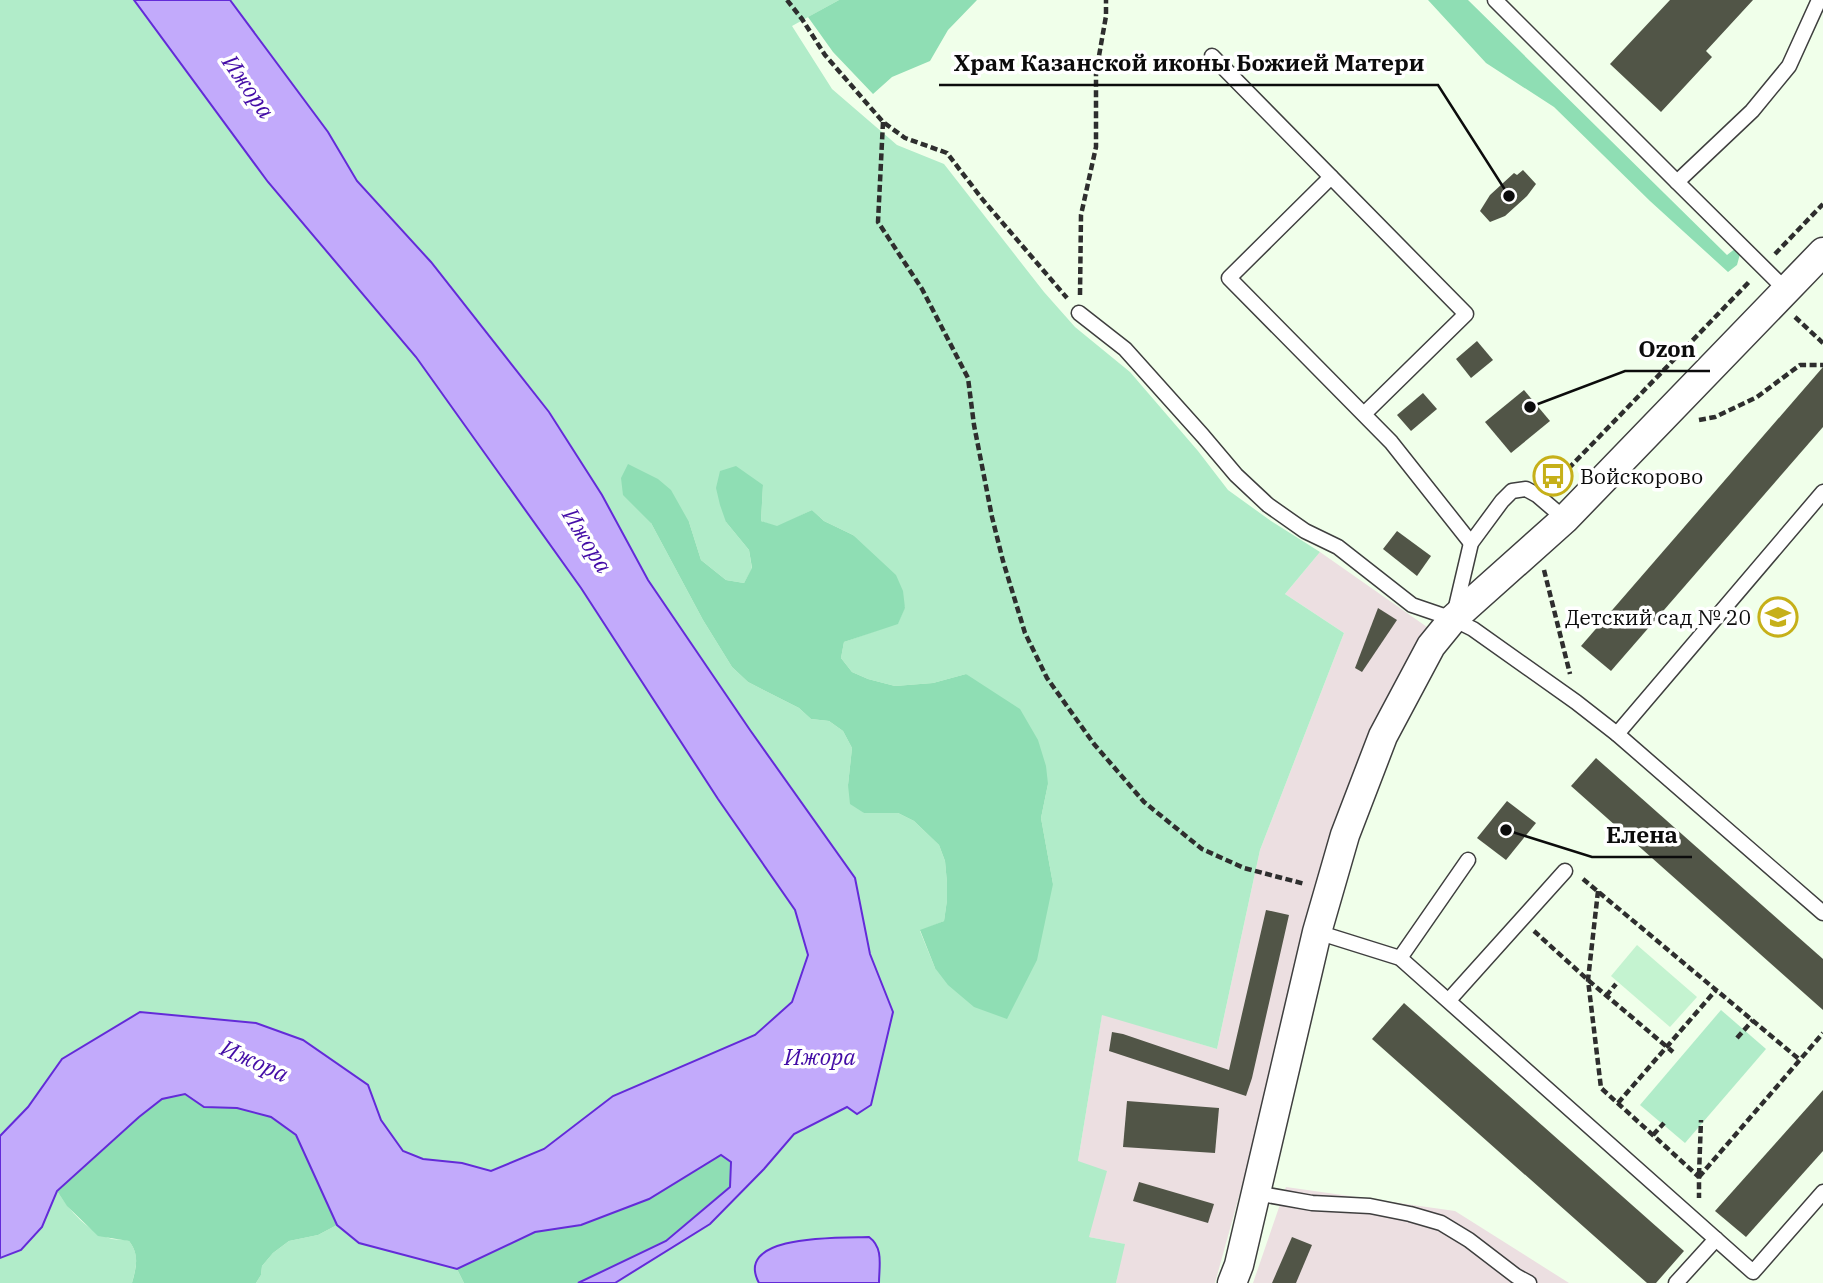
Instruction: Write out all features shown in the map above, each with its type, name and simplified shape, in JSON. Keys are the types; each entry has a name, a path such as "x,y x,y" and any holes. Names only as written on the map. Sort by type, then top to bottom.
{"street":[{"path":"1232,1283 1239,1265 1317,932 1345,835 1383,736 1432,646 1453,619 1565,519 1823,252"}],"lane":[{"path":"1495,0 1786,290"},
{"path":"1677,182 1752,111 1789,66 1819,0"},
{"path":"1212,57 1466,314 1364,414"},
{"path":"1331,177 1228,278 1391,442 1471,543"},
{"path":"1079,313 1125,349 1236,475 1268,505 1305,531 1338,547 1412,605 1473,629 1576,702 1617,734 1823,914"},
{"path":"1453,619 1471,543 1512,491 1526,489 1565,519"},
{"path":"1617,734 1823,492"},
{"path":"1400,958 1468,860"},
{"path":"1449,1000 1565,871"},
{"path":"1317,932 1400,958 1716,1239 1756,1278 1823,1192"},
{"path":"1256,1193 1312,1203 1370,1206 1441,1223 1529,1283"},
{"path":"1676,1283 1716,1239"}],"path":[{"path":"787,0 803,19 825,55 883,122 905,138 947,153 983,200 1079,313"},
{"path":"1079,313 1081,215 1096,148 1096,73 1106,16 1106,0"},
{"path":"883,122 878,222 922,289 968,378 976,438 1003,561 1024,633 1047,678 1094,744 1144,802 1202,849 1244,868 1329,891"},
{"path":"1565,519 1568,469 1823,204"},
{"path":"1688,423 1714,416 1757,397 1800,365 1823,365"},
{"path":"1542,562 1576,702"},
{"path":"1565,871 1577,874 1800,1060"},
{"path":"1598,891 1588,980 1601,1088 1699,1177"},
{"path":"1521,920 1673,1052"},
{"path":"1606,996 1616,984"},
{"path":"1618,1104 1716,990"},
{"path":"1737,1038 1753,1020"},
{"path":"1699,1177 1823,1032"},
{"path":"1699,1224 1702,1120"},
{"path":"1653,1135 1664,1123"}],"shaded area":[{"path":"1320,552 1427,627 1366,740 1327,854 1215,1283 1116,1283 1124,1244 1089,1237 1078,1161 1102,1014 1217,1049 1260,850 1344,633 1285,594"},
{"path":"1286,1187 1455,1211 1569,1283 1253,1283"}],"green space":[{"path":"0,0 134,0 268,182 416,357 581,588 718,799 795,910 808,955 792,1002 755,1035 613,1096 544,1149 491,1171 462,1163 423,1159 402,1151 381,1120 368,1085 303,1040 256,1023 141,1012 62,1059 28,1107 0,1136"},
{"path":"230,0 839,0 792,26 832,89 897,145 944,164 1044,292 1075,327 1130,372 1228,490 1320,552 1285,594 1344,633 1260,850 1217,1049 1102,1015 1078,1161 1107,1171 1089,1237 1125,1244 1116,1283 879,1283 879,1250 755,1275 759,1283 615,1283 710,1224 794,1134 847,1107 893,1012 870,954 855,878 648,580 602,495 550,412 431,262 357,181 328,132","holes":["763,485 761,521 777,527 812,510 824,521 853,535 905,607 898,623 844,642 841,658 852,672 895,686 933,683 966,674 1048,784 1041,818 1053,884 935,968 920,931 944,921 947,883 945,861 939,845 914,821 898,813 864,813 848,785 852,748 843,731 829,721 811,719 799,708 748,682 732,667 703,620 651,523 689,522 701,560 726,580 744,583 752,569 749,550 726,522"]},
{"path":"839,0 977,0 948,30 930,61 892,77 873,94 833,52 808,17"},
{"path":"1428,0 1468,0 1727,255 1736,248 1740,254 1737,265 1728,272 1650,201 1554,107 1486,63"},
{"path":"628,464 658,479 671,490 689,522 701,560 726,580 744,583 752,568 749,550 726,522 720,505 716,488 720,471 736,466 763,485 761,521 777,526 812,510 824,521 853,535 896,575 903,591 905,608 898,624 844,642 841,658 852,672 895,686 933,683 966,674 1020,709 1038,740 1046,766 1048,784 1041,818 1053,884 1037,960 1007,1019 974,1007 948,985 935,968 920,930 944,921 947,883 945,861 939,845 914,821 898,813 864,813 850,804 848,785 852,748 843,731 829,721 811,719 799,708 748,682 732,667 703,620 651,523 623,495 621,478"},
{"path":"1637,945 1697,997 1670,1027 1611,976"},
{"path":"1721,1010 1766,1049 1685,1143 1640,1105"},
{"path":"185,1094 204,1107 237,1108 271,1117 296,1135 337,1225 318,1235 289,1241 262,1266 256,1283 132,1283 136,1256 129,1241 98,1236 67,1206 57,1191 162,1099"},
{"path":"721,1155 731,1162 730,1187 666,1241 578,1283 464,1283 457,1269 535,1232 581,1225 649,1199"},
{"path":"57,1191 87,1226 103,1236 129,1241 136,1256 132,1283 0,1283 0,1258 21,1250 42,1227"},
{"path":"337,1225 359,1243 457,1269 464,1283 256,1283 262,1266 289,1241 318,1235"}],"water":[{"name":"Ижора","path":"134,0 230,0 328,132 357,181 431,262 549,412 602,495 648,580 855,878 870,954 893,1012 871,1105 857,1114 847,1107 794,1134 710,1224 615,1283 578,1283 666,1241 730,1187 731,1162 721,1155 649,1199 581,1225 535,1232 457,1269 359,1243 337,1225 296,1135 271,1117 237,1108 204,1107 185,1094 162,1099 139,1117 57,1191 42,1227 21,1250 0,1258 0,1136 28,1107 62,1059 140,1012 256,1023 303,1040 368,1085 381,1120 403,1151 423,1159 462,1163 491,1171 544,1149 613,1096 755,1035 792,1002 808,955 795,910 718,799 581,588 416,357 268,182"},
{"path":"869,1237 879,1252 879,1283 759,1283 755,1267 761,1255 775,1247 816,1239"}],"building":[{"path":"1670,0 1753,0 1706,51 1712,57 1661,112 1610,64"},
{"path":"1523,170 1536,184 1505,216 1490,222 1480,211 1490,195 1514,173 1517,175"},
{"path":"1477,341 1493,360 1471,378 1456,359"},
{"path":"1823,367 1823,427 1611,671 1581,646"},
{"path":"1524,390 1550,421 1511,453 1485,422"},
{"path":"1423,393 1437,409 1411,431 1397,415"},
{"path":"1397,531 1431,556 1417,576 1383,549"},
{"path":"1378,608 1397,620 1362,672 1355,668"},
{"path":"1596,758 1823,959 1823,1010 1571,786"},
{"path":"1507,801 1536,823 1506,860 1477,838"},
{"path":"1266,910 1289,915 1246,1096 1109,1051 1112,1032 1229,1070"},
{"path":"1404,1003 1684,1251 1656,1283 1647,1283 1372,1039"},
{"path":"1823,1090 1823,1151 1746,1237 1715,1211"},
{"path":"1127,1101 1219,1108 1215,1153 1123,1147"},
{"path":"1139,1182 1214,1204 1208,1223 1133,1201"},
{"path":"1292,1237 1312,1245 1296,1283 1272,1283"}],"place":[{"name":"Храм Казанской иконы Божией Матери","path":"1509,196"},
{"name":"Ozon","path":"1530,407"},
{"name":"Войскорово","path":"1553,476"},
{"name":"Детский сад № 20","path":"1778,617"},
{"name":"Елена","path":"1506,830"}]}
